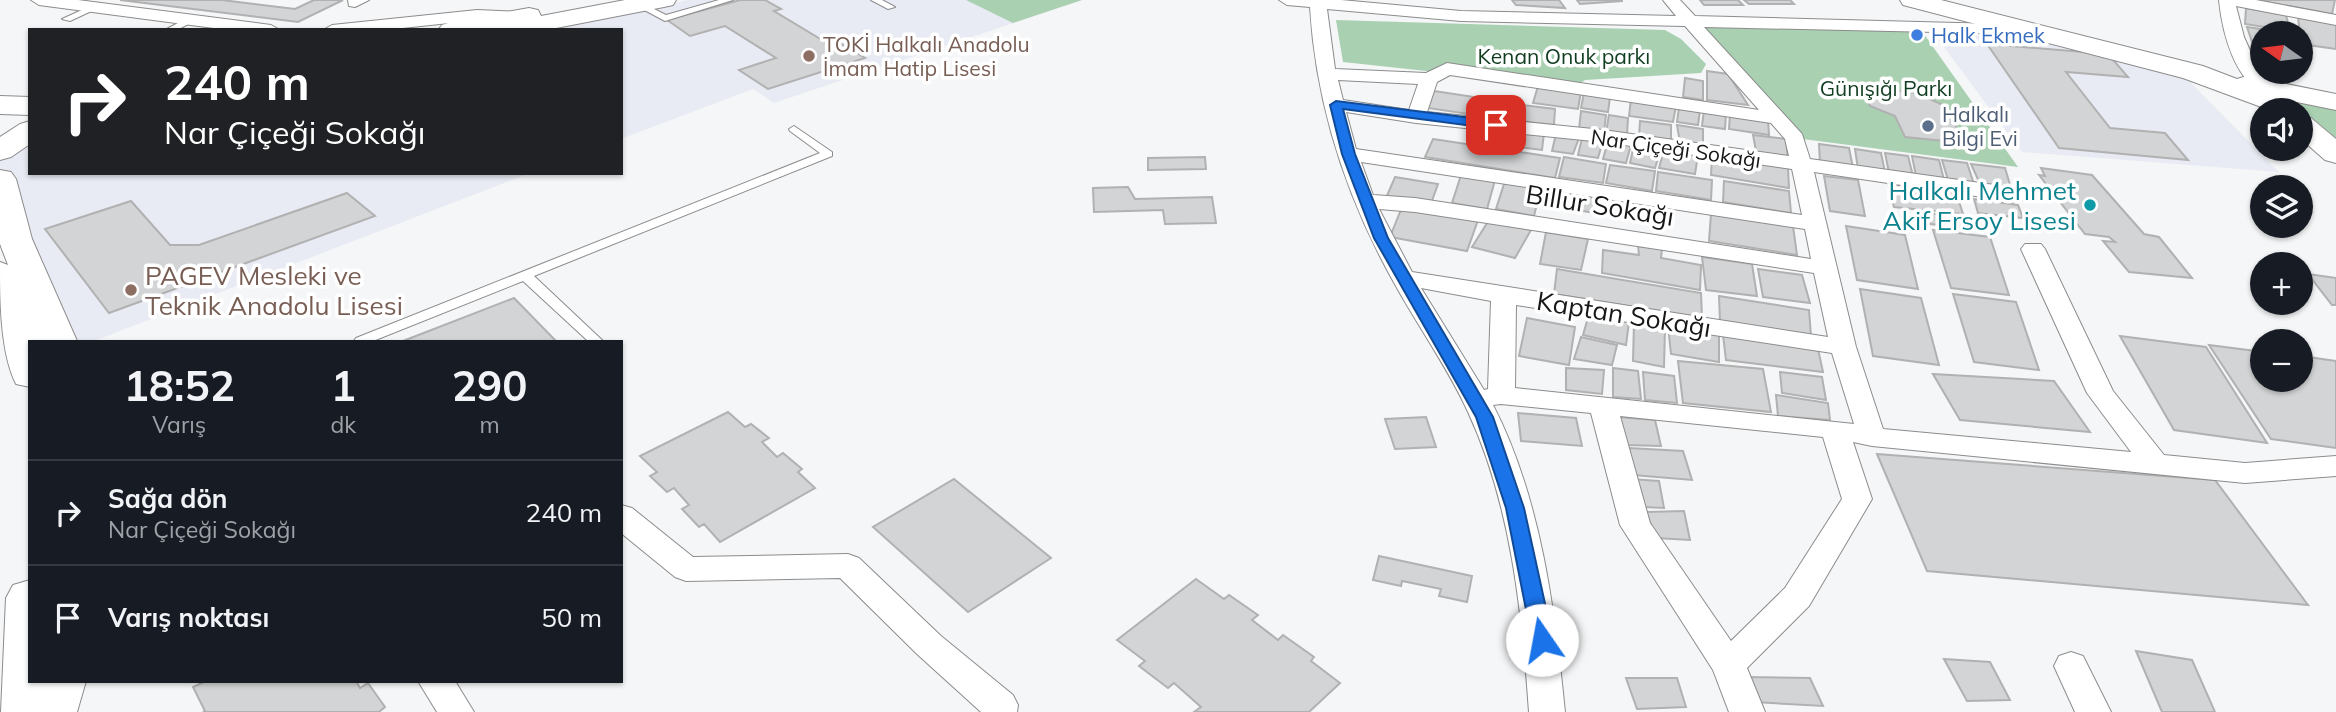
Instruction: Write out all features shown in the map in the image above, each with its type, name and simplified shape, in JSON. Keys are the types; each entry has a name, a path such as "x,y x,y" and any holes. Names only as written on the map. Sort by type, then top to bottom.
{"main road":[{"path":"512,23 606,0"},
{"path":"468,28 664,0"},
{"path":"1912,0 2204,76 2336,103"},
{"path":"2204,76 2268,91"},
{"path":"0,105 28,109"},
{"path":"0,116 28,109"},
{"path":"0,132 28,125"},
{"path":"0,151 28,131"},
{"path":"2313,134 2336,154"},
{"path":"0,179 15,239 58,340"},
{"path":"0,273 12,300 28,367"},
{"path":"27,712 28,674"},
{"path":"51,712 59,683"}],"street":[{"path":"39,0 256,28"},
{"path":"1287,0 1461,16 2026,29"},
{"path":"1510,0 1521,17"},
{"path":"1671,0 1795,138 1843,347 1872,437"},
{"path":"2268,91 2228,18 2228,0 2336,20"},
{"path":"1318,2 1328,74 1349,154 1381,238 1404,278 1488,397"},
{"path":"351,28 477,15 512,23"},
{"path":"1328,74 1429,79 1447,69 1775,118"},
{"path":"1416,117 1429,79"},
{"name":"Nar Çiçeği Sokağı","path":"1336,105 1416,117 1603,136 2016,195"},
{"path":"1349,154 1814,224"},
{"name":"Billur Sokağı","path":"1366,201 1429,207 1826,268"},
{"path":"2033,249 2101,393 2155,464"},
{"name":"Kaptan Sokağı","path":"1404,278 1504,296 1843,347"},
{"path":"1504,296 1484,417 1515,508 1542,640 1547,712"},
{"path":"1488,397 1602,404 1835,429 1872,437 2245,473 2336,466"},
{"path":"1602,404 1635,525 1728,666 1747,712"},
{"path":"1728,666 1797,597 1857,499 1835,429"},
{"path":"623,518 686,569 848,566 929,645 1000,705 999,712"},
{"path":"2071,666 2093,712"},
{"path":"437,683 456,712"}],"lane":[{"path":"639,5 665,18 729,0"},
{"path":"875,0 891,7"},
{"path":"67,19 96,7"},
{"path":"173,28 191,19"},
{"path":"364,340 828,154 794,129"},
{"path":"525,275 595,340"}],"shaded area":[{"name":"TOKİ Halkalı Anadolu İmam Hatip Lisesi","path":"688,0 1082,0 774,103 753,89 623,138 623,28 548,28"},
{"path":"1932,31 2030,34 2181,73 2250,143 2250,161 2268,161 2279,172 2022,152"},
{"name":"PAGEV Mesleki ve Teknik Anadolu Lisesi","path":"28,139 28,175 525,175 97,340 57,340 15,239 0,179 0,152"}],"green space":[{"path":"966,0 1082,0 1013,23"},
{"name":"Kenan Onuk parkı","path":"1336,20 1665,30 1681,39 1706,64 1701,73 1585,80 1575,87 1343,62"},
{"name":"Günışığı Parkı","path":"1689,21 1919,27 2018,167 1795,138"},
{"path":"2313,102 2336,106 2336,138 2313,118"}],"building":[{"path":"120,0 222,0 295,9 314,0 343,0 298,22"},
{"path":"740,0 765,0 781,9 774,11 827,43 835,40 865,58 768,89 739,70 776,58 725,26 690,36 667,20"},
{"path":"1512,0 1559,0 1565,8 1516,5"},
{"path":"1577,0 1622,0 1622,1 1580,4"},
{"path":"1700,0 1738,0 1743,5 1704,5"},
{"path":"1744,0 1790,0 1794,4 1749,4"},
{"path":"2256,0 2335,0 2332,14"},
{"path":"2246,8 2286,15 2288,21 2250,21 2250,25 2245,24"},
{"path":"2298,17 2336,23 2336,49 2314,46 2314,21 2298,21"},
{"path":"1987,44 2108,54 2128,77 2066,72 2110,128 2165,133 2188,160 2059,148"},
{"path":"1707,71 1728,74 1748,105 1707,100"},
{"path":"1685,78 1703,81 1703,100 1683,97"},
{"path":"1538,86 1581,92 1578,109 1533,103"},
{"name":"Halkalı Bilgi Evi","path":"1880,89 1917,93 1945,106 1965,143 1905,137 1895,116 1870,106 1865,95"},
{"path":"1434,91 1481,98 1475,115 1428,108"},
{"path":"1584,93 1610,97 1608,112 1581,108"},
{"path":"1631,99 1676,106 1673,122 1629,116"},
{"path":"1480,102 1504,104 1502,118 1478,115"},
{"path":"1505,103 1555,109 1554,125 1503,119"},
{"path":"1679,107 1700,110 1698,125 1677,122"},
{"path":"1704,110 1726,114 1725,129 1702,126"},
{"path":"1581,111 1606,115 1604,131 1579,129"},
{"path":"1730,114 1768,120 1769,135 1729,129"},
{"path":"1609,115 1628,118 1627,135 1606,132"},
{"path":"1640,121 1671,125 1671,141 1639,137"},
{"path":"1677,125 1703,129 1703,147 1680,143"},
{"path":"1497,128 1519,131 1516,147 1494,144"},
{"path":"1521,130 1544,133 1542,150 1517,147"},
{"path":"1556,134 1579,138 1573,154 1552,151"},
{"path":"1753,135 1786,139 1788,160 1757,156"},
{"path":"1582,138 1603,141 1598,158 1578,155"},
{"path":"1433,139 1560,158 1555,178 1425,157"},
{"path":"1608,141 1631,145 1626,163 1603,159"},
{"path":"1819,144 1849,148 1853,168 1820,164"},
{"path":"1634,145 1661,149 1655,168 1630,163"},
{"path":"1855,149 1881,153 1885,172 1858,169"},
{"path":"1664,150 1698,155 1695,174 1659,168"},
{"path":"1885,153 1908,156 1913,176 1889,173"},
{"path":"1912,156 1939,160 1944,180 1916,176"},
{"path":"1205,157 1206,169 1148,170 1148,158"},
{"path":"1564,157 1606,164 1603,183 1559,177"},
{"path":"1712,157 1788,168 1789,188 1711,175"},
{"path":"1942,160 1967,163 1974,184 1948,180"},
{"path":"1971,164 2005,168 2011,188 1980,184"},
{"path":"1610,165 1655,171 1652,191 1606,183"},
{"name":"Halkalı Mehmet Akif Ersoy Lisesi","path":"2041,168 2092,175 2144,234 2159,237 2192,278 2129,272 2103,241 2115,242 2109,237 2085,234 2039,175 2045,176"},
{"path":"1658,172 1712,180 1711,200 1656,191"},
{"path":"1461,175 1495,180 1487,209 1452,203"},
{"path":"1824,176 1858,180 1865,216 1830,211"},
{"path":"1395,177 1438,184 1430,206 1386,198"},
{"path":"1505,181 1541,187 1534,216 1496,209"},
{"path":"1724,181 1789,191 1791,213 1723,202"},
{"path":"1888,184 1956,192 1963,214 1894,207"},
{"path":"1128,187 1135,199 1212,197 1216,223 1165,224 1163,210 1094,212 1093,188"},
{"path":"1557,189 1598,196 1595,213 1553,206"},
{"path":"347,193 375,216 109,313 45,229 131,201 170,245 199,245"},
{"path":"1974,199 2018,205 2023,218 1978,213"},
{"path":"1402,207 1478,220 1467,251 1390,237"},
{"path":"1916,212 1965,217 1969,228 1920,223"},
{"path":"1711,214 1793,226 1797,255 1709,241"},
{"path":"1489,220 1531,230 1515,258 1472,247"},
{"path":"1846,226 1905,235 1918,289 1857,280"},
{"path":"1933,230 1990,237 2009,295 1951,288"},
{"path":"1546,232 1588,239 1581,270 1540,264"},
{"path":"1638,246 1662,249 1661,258 1701,265 1700,290 1602,273 1603,250 1639,255"},
{"path":"1702,257 1752,264 1757,296 1706,290"},
{"path":"1557,269 1701,293 1702,318 1554,294"},
{"path":"1758,269 1802,275 1810,303 1763,297"},
{"path":"2313,275 2336,278 2336,305 2332,305 2313,280"},
{"path":"1860,289 1921,298 1939,365 1873,356"},
{"path":"1953,294 2016,302 2039,370 1974,362"},
{"path":"1719,296 1809,310 1811,336 1720,322"},
{"path":"514,298 555,340 406,340"},
{"path":"1589,314 1629,322 1626,345 1583,335"},
{"path":"1527,318 1575,327 1569,365 1519,356"},
{"path":"1634,323 1665,328 1664,367 1633,361"},
{"path":"1668,326 1719,334 1719,362 1671,354"},
{"path":"1723,335 1818,349 1823,372 1726,360"},
{"path":"2120,336 2206,347 2267,443 2174,430"},
{"path":"1581,337 1617,345 1612,365 1574,359"},
{"path":"2209,345 2250,350 2250,392 2313,392 2313,358 2336,361 2336,448 2271,439"},
{"path":"1678,361 1763,369 1771,412 1683,403"},
{"path":"1566,368 1604,370 1602,394 1566,390"},
{"path":"1613,368 1638,371 1641,399 1613,397"},
{"path":"1643,372 1674,376 1677,403 1645,400"},
{"path":"1780,372 1822,377 1826,400 1782,393"},
{"path":"1933,374 2054,381 2090,432 1960,420"},
{"path":"1776,395 1828,403 1830,420 1778,416"},
{"path":"728,412 745,427 751,424 769,438 762,442 777,457 783,453 802,469 798,472 815,488 720,542 704,524 699,527 682,509 689,505 674,488 667,492 650,476 657,472 640,456"},
{"path":"1518,413 1576,418 1582,446 1521,441"},
{"path":"1426,417 1436,447 1395,449 1385,419"},
{"path":"1618,417 1655,420 1661,446 1625,445"},
{"path":"1629,448 1683,451 1692,480 1633,475"},
{"path":"1877,454 2215,480 2308,605 1927,571"},
{"path":"954,479 1051,558 968,612 873,527"},
{"path":"1631,479 1659,481 1664,508 1643,507"},
{"path":"1684,511 1690,540 1656,538 1646,512"},
{"path":"1379,556 1472,576 1467,602 1439,596 1441,589 1402,581 1401,586 1373,580"},
{"path":"1196,579 1224,599 1229,595 1258,615 1252,620 1278,640 1283,635 1314,657 1311,661 1340,683 1309,712 1194,712 1201,707 1174,683 1168,688 1139,666 1145,661 1117,640"},
{"path":"2136,651 2192,660 2215,712 2162,712"},
{"path":"1944,659 1990,662 2010,700 1967,701"},
{"path":"1743,677 1810,678 1823,706 1754,702"},
{"path":"1626,678 1677,678 1686,707 1637,709"},
{"path":"202,683 357,683 360,688 368,683 385,707 379,712 203,712 205,711 193,687"}],"place":[{"name":"Halk Ekmek","path":"1917,35"},
{"name":"TOKİ Halkalı Anadolu İmam Hatip Lisesi","path":"809,56"},
{"name":"Halkalı Bilgi Evi","path":"1928,126"},
{"name":"Halkalı Mehmet Akif Ersoy Lisesi","path":"2090,205"},
{"name":"PAGEV Mesleki ve Teknik Anadolu Lisesi","path":"131,290"}],"route":[{"path":"1496,125 1336,105 1349,154 1381,238 1484,417 1515,508 1542,640"}]}
